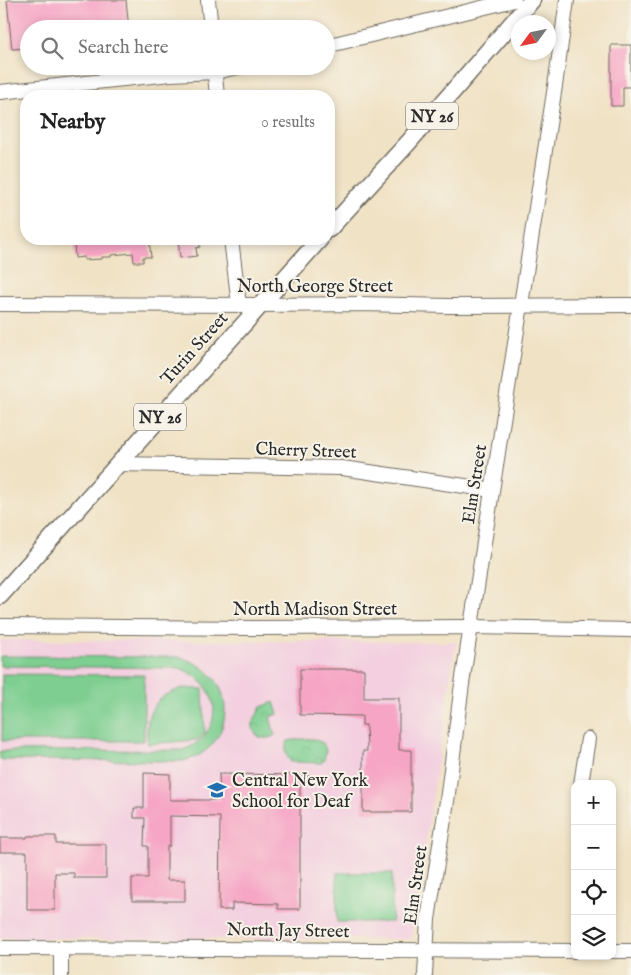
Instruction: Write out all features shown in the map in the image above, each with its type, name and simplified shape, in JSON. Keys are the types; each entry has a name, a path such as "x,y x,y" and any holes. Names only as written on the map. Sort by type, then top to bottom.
{"main road":[{"name":"NY 26","path":"335,222 408,143 532,0"},
{"name":"Turin Street","path":"0,596 258,305 314,245"}],"street":[{"path":"208,0 210,20"},
{"path":"335,44 514,0"},
{"name":"Elm Street","path":"425,975 428,918 447,801 461,686 567,0"},
{"path":"0,92 162,75"},
{"path":"215,75 217,90"},
{"path":"233,245 239,305"},
{"name":"North George Street","path":"0,304 631,306"},
{"name":"Cherry Street","path":"117,464 342,468 492,490"},
{"name":"North Madison Street","path":"0,626 471,627 631,630"},
{"path":"582,780 588,739"},
{"name":"North Jay Street","path":"0,948 571,951"},
{"path":"61,948 61,975"},
{"path":"616,951 631,951"}],"shaded area":[{"name":"Central New York School for Deaf","path":"0,640 456,642 411,939 0,938"}],"green space":[{"path":"0,656 180,657 203,668 218,683 225,705 222,727 210,747 201,754 183,761 0,760 0,751 183,750 197,742 207,732 212,721 214,708 211,696 204,685 193,675 179,668 0,666"},
{"path":"2,674 144,675 144,741 2,741"},
{"path":"182,688 203,689 205,733 197,740 148,744 147,726 150,714 156,703 162,697"},
{"path":"274,702 278,714 270,717 275,735 267,738 260,737 254,731 254,721 261,707"},
{"path":"314,739 323,743 326,750 324,761 321,763 291,762 286,752 288,741"},
{"path":"337,873 392,873 392,922 337,922"}],"building":[{"path":"7,0 126,0 128,20 20,20 20,49 12,49"},
{"path":"611,45 631,45 631,87 623,87 623,106 611,106"},
{"path":"74,245 150,245 151,257 143,257 143,262 134,262 133,253 111,255 111,257 102,257 102,259 84,260 84,257 75,258"},
{"path":"179,245 200,245 200,247 196,248 197,256 180,258"},
{"path":"300,669 364,669 364,698 399,698 399,750 411,750 411,812 363,812 363,751 367,751 366,725 362,725 362,716 300,715"},
{"path":"144,773 170,774 170,800 220,800 219,774 308,775 308,783 300,783 300,909 278,909 278,904 232,903 232,910 219,910 220,817 170,816 170,846 167,846 167,880 185,880 185,901 132,901 132,878 148,878 148,846 144,846 145,818 134,818 134,808 144,808"},
{"path":"27,836 56,836 56,844 106,844 106,878 74,878 74,873 55,873 55,910 27,910 27,852 0,852 0,838 27,838"}],"place":[{"name":"Central New York School for Deaf","path":"217,790"}]}
